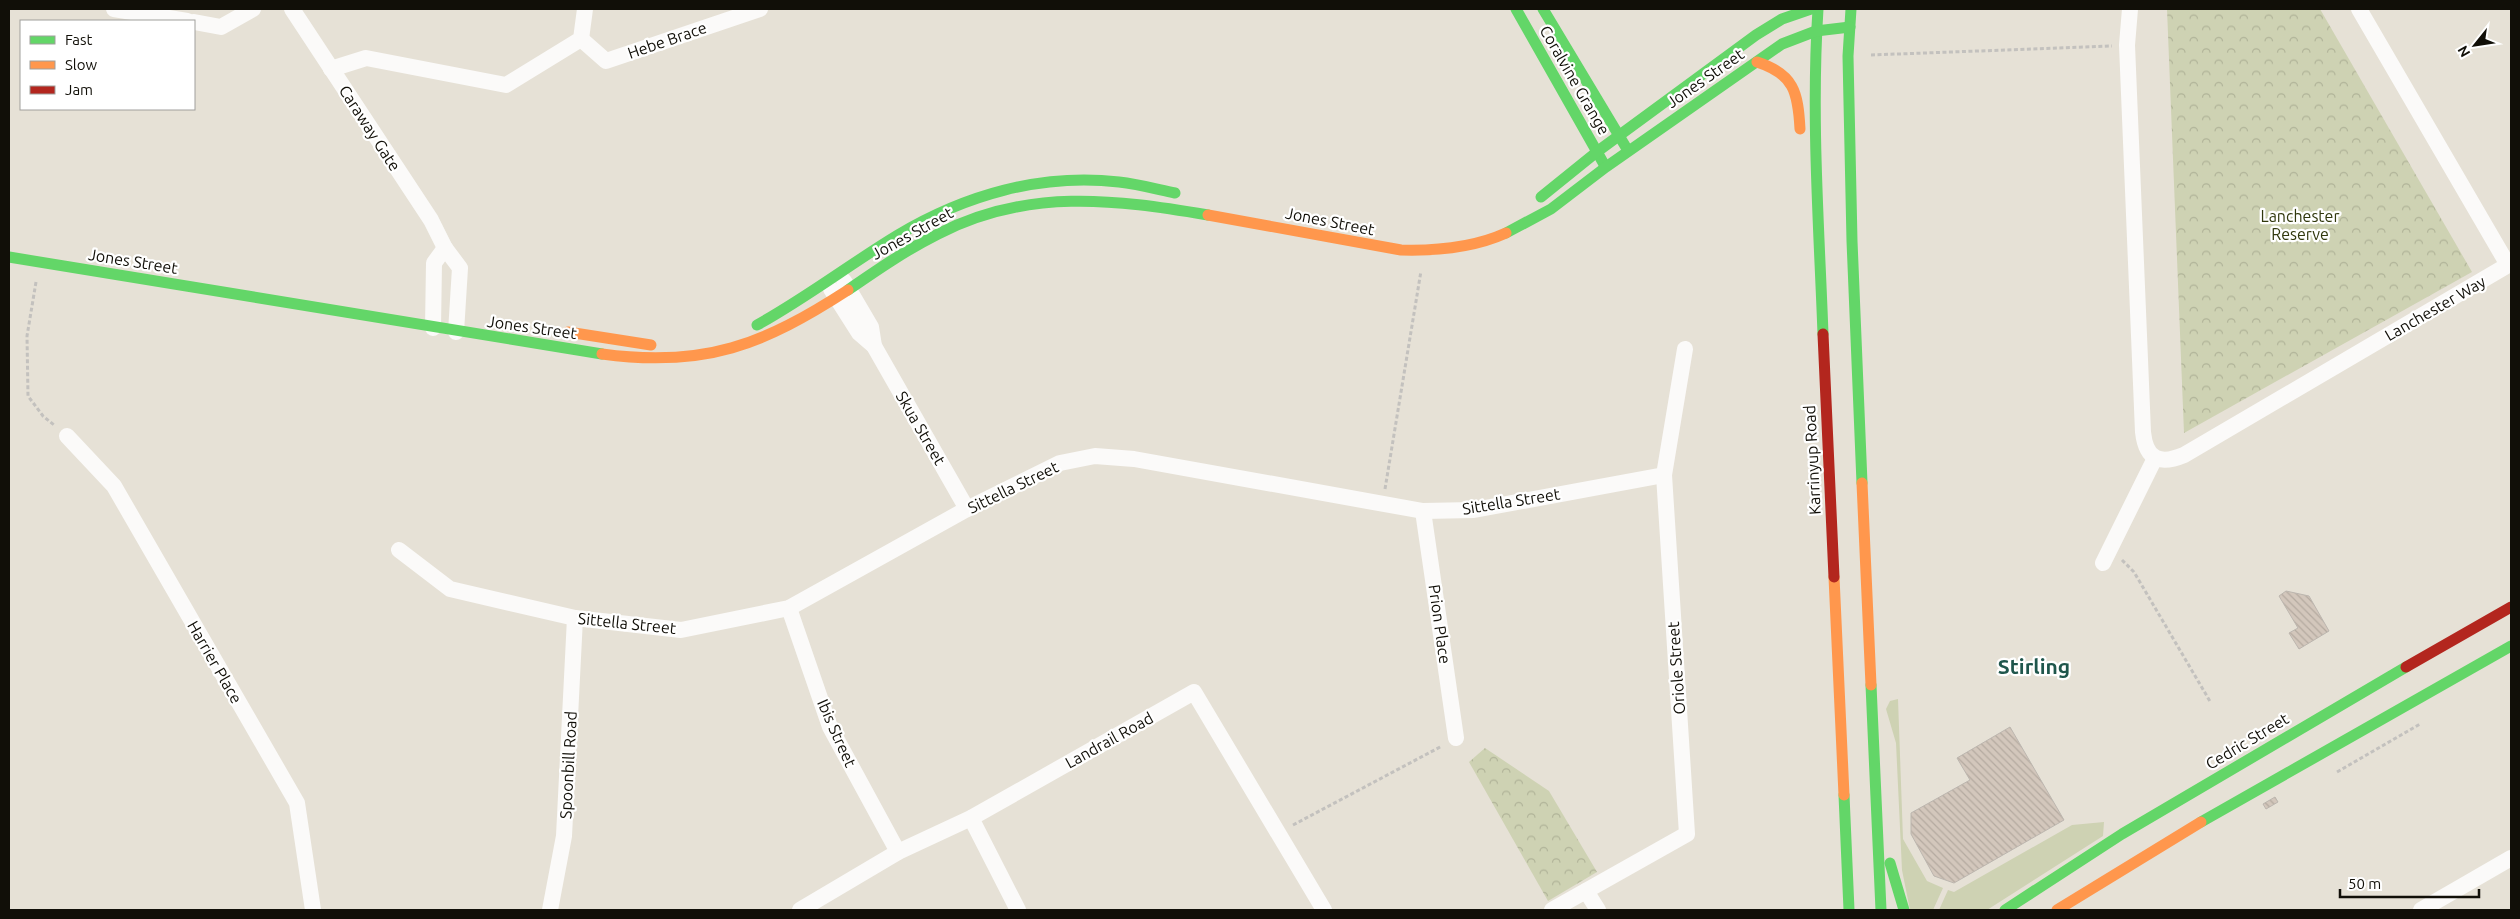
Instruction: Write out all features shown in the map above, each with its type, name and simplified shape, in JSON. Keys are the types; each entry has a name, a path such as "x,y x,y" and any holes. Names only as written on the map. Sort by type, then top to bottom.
{"main road":[{"name":"Coralvine Grange","path":"1516,9 1606,167"},
{"name":"Coralvine Grange","path":"1543,9 1628,152"},
{"name":"Jones Street","path":"1527,205 1542,196 1619,136 1756,35 1782,19 1811,9"},
{"name":"Karrinyup Road","path":"1818,9 1816,31 1816,188 1849,910"},
{"path":"1851,9 1848,56 1852,241 1881,910"},
{"name":"Jones Street","path":"9,257 430,316 629,357 662,360 694,358 745,347 771,336 843,294 914,247 960,223 1014,207 1071,199 1126,200 1373,246 1428,251 1472,244 1500,236 1526,224 1551,209 1606,167 1782,44 1816,31 1850,27"},
{"path":"1756,62 1783,73 1794,86 1798,100 1802,145 1816,188"},
{"name":"Jones Street","path":"706,341 746,330 782,312 924,220 967,200 992,193 1078,180 1114,181 1188,195"},
{"name":"Jones Street","path":"430,316 461,322"},
{"name":"Jones Street","path":"557,330 660,345"},
{"name":"Cedric Street","path":"2057,910 2130,847 2325,714 2511,607"},
{"name":"Cedric Street","path":"2005,910 2130,847 2338,734 2511,646"},
{"path":"2325,714 2338,734"},
{"path":"1877,806 1897,891 1904,910"}],"street":[{"path":"114,9 181,20"},
{"path":"195,22 221,27 253,9"},
{"name":"Caraway Gate","path":"292,9 431,220 445,248 460,268 461,322"},
{"path":"331,68 366,58 506,85 581,39 584,9"},
{"name":"Hebe Brace","path":"581,39 606,61 760,9"},
{"path":"2106,556 2155,458 2145,447 2143,432 2127,45 2130,9"},
{"name":"Lanchester Way","path":"2155,458 2168,461 2184,455 2508,265 2359,9"},
{"path":"430,316 434,264 445,248"},
{"name":"Skua Street","path":"834,278 843,294 871,327 874,346 967,509"},
{"name":"Oriole Street","path":"1552,910 1687,834 1664,475 1685,349"},
{"name":"Harrier Place","path":"67,436 114,486 297,804 312,910"},
{"name":"Sittella Street","path":"399,550 450,589 576,618 681,630 789,608 967,509 1060,463 1095,456 1134,459 1383,502 1423,511 1474,510 1664,475"},
{"name":"Prion Place","path":"1423,511 1456,738"},
{"name":"Ibis Street","path":"789,608 830,727 898,852"},
{"name":"Spoonbill Road","path":"550,910 564,836 576,618"},
{"name":"Landrail Road","path":"800,910 898,852 971,818 1194,692 1324,910"},
{"path":"971,818 1018,910"},
{"path":"2421,910 2511,858"},
{"path":"1586,891 1598,910"}],"path":[{"path":"1864,56 2127,45"},
{"path":"1383,502 1420,274 1428,251"},
{"path":"39,262 27,336 28,396 43,416 67,436"},
{"path":"2106,556 2134,572 2211,704"},
{"path":"1279,833 1456,738"}],"green space":[{"name":"Lanchester Reserve","path":"2167,9 2320,9 2472,272 2184,433"},
{"path":"1898,699 1903,839 1927,881 1943,888 1933,910 1910,910 1902,870 1896,743 1886,709 1890,701"},
{"path":"1485,748 1549,791 1597,872 1548,901 1469,762"},
{"path":"2104,822 2103,836 1987,910 1939,910 1948,890 1954,892 2072,825"}],"building":[{"path":"2286,591 2309,596 2329,631 2299,649 2289,633 2298,628 2279,596"},
{"path":"2010,727 2064,820 1954,883 1934,876 1911,834 1911,813 1970,780 1957,758"},
{"path":"2275,797 2278,802 2266,809 2263,804"}],"traffic: fast":[{"path":"1516,9 1605,166"},
{"path":"1543,9 1627,149"},
{"path":"1541,197 1598,151 1756,35 1782,19 1811,9"},
{"path":"1818,9 1815,131 1823,334"},
{"path":"1851,9 1848,56 1852,241 1862,483"},
{"path":"1506,233 1551,209 1606,167 1782,44 1816,31 1850,27"},
{"path":"757,325 793,304 898,235 924,221 977,198 1032,184 1090,180 1140,185 1175,193"},
{"path":"848,290 926,240 971,219 1005,209 1071,201 1105,202 1173,209 1208,215"},
{"path":"9,257 602,354"},
{"path":"2201,822 2511,646"},
{"path":"2005,910 2122,834 2406,667"},
{"path":"1871,685 1881,910"},
{"path":"1844,795 1849,910"},
{"path":"1890,863 1904,910"}],"traffic: slow":[{"path":"1757,62 1779,72 1792,86 1798,105 1800,129"},
{"path":"1208,215 1401,250 1455,248 1481,242 1506,233"},
{"path":"602,354 639,358 672,358 732,348 788,325 848,290"},
{"path":"568,332 651,345"},
{"path":"1862,483 1871,685"},
{"path":"1834,577 1844,795"},
{"path":"2057,910 2201,822"}],"traffic: jam":[{"path":"1823,334 1834,577"},
{"path":"2406,667 2511,607"}],"district":[{"name":"Stirling","path":"2034,667"}]}
